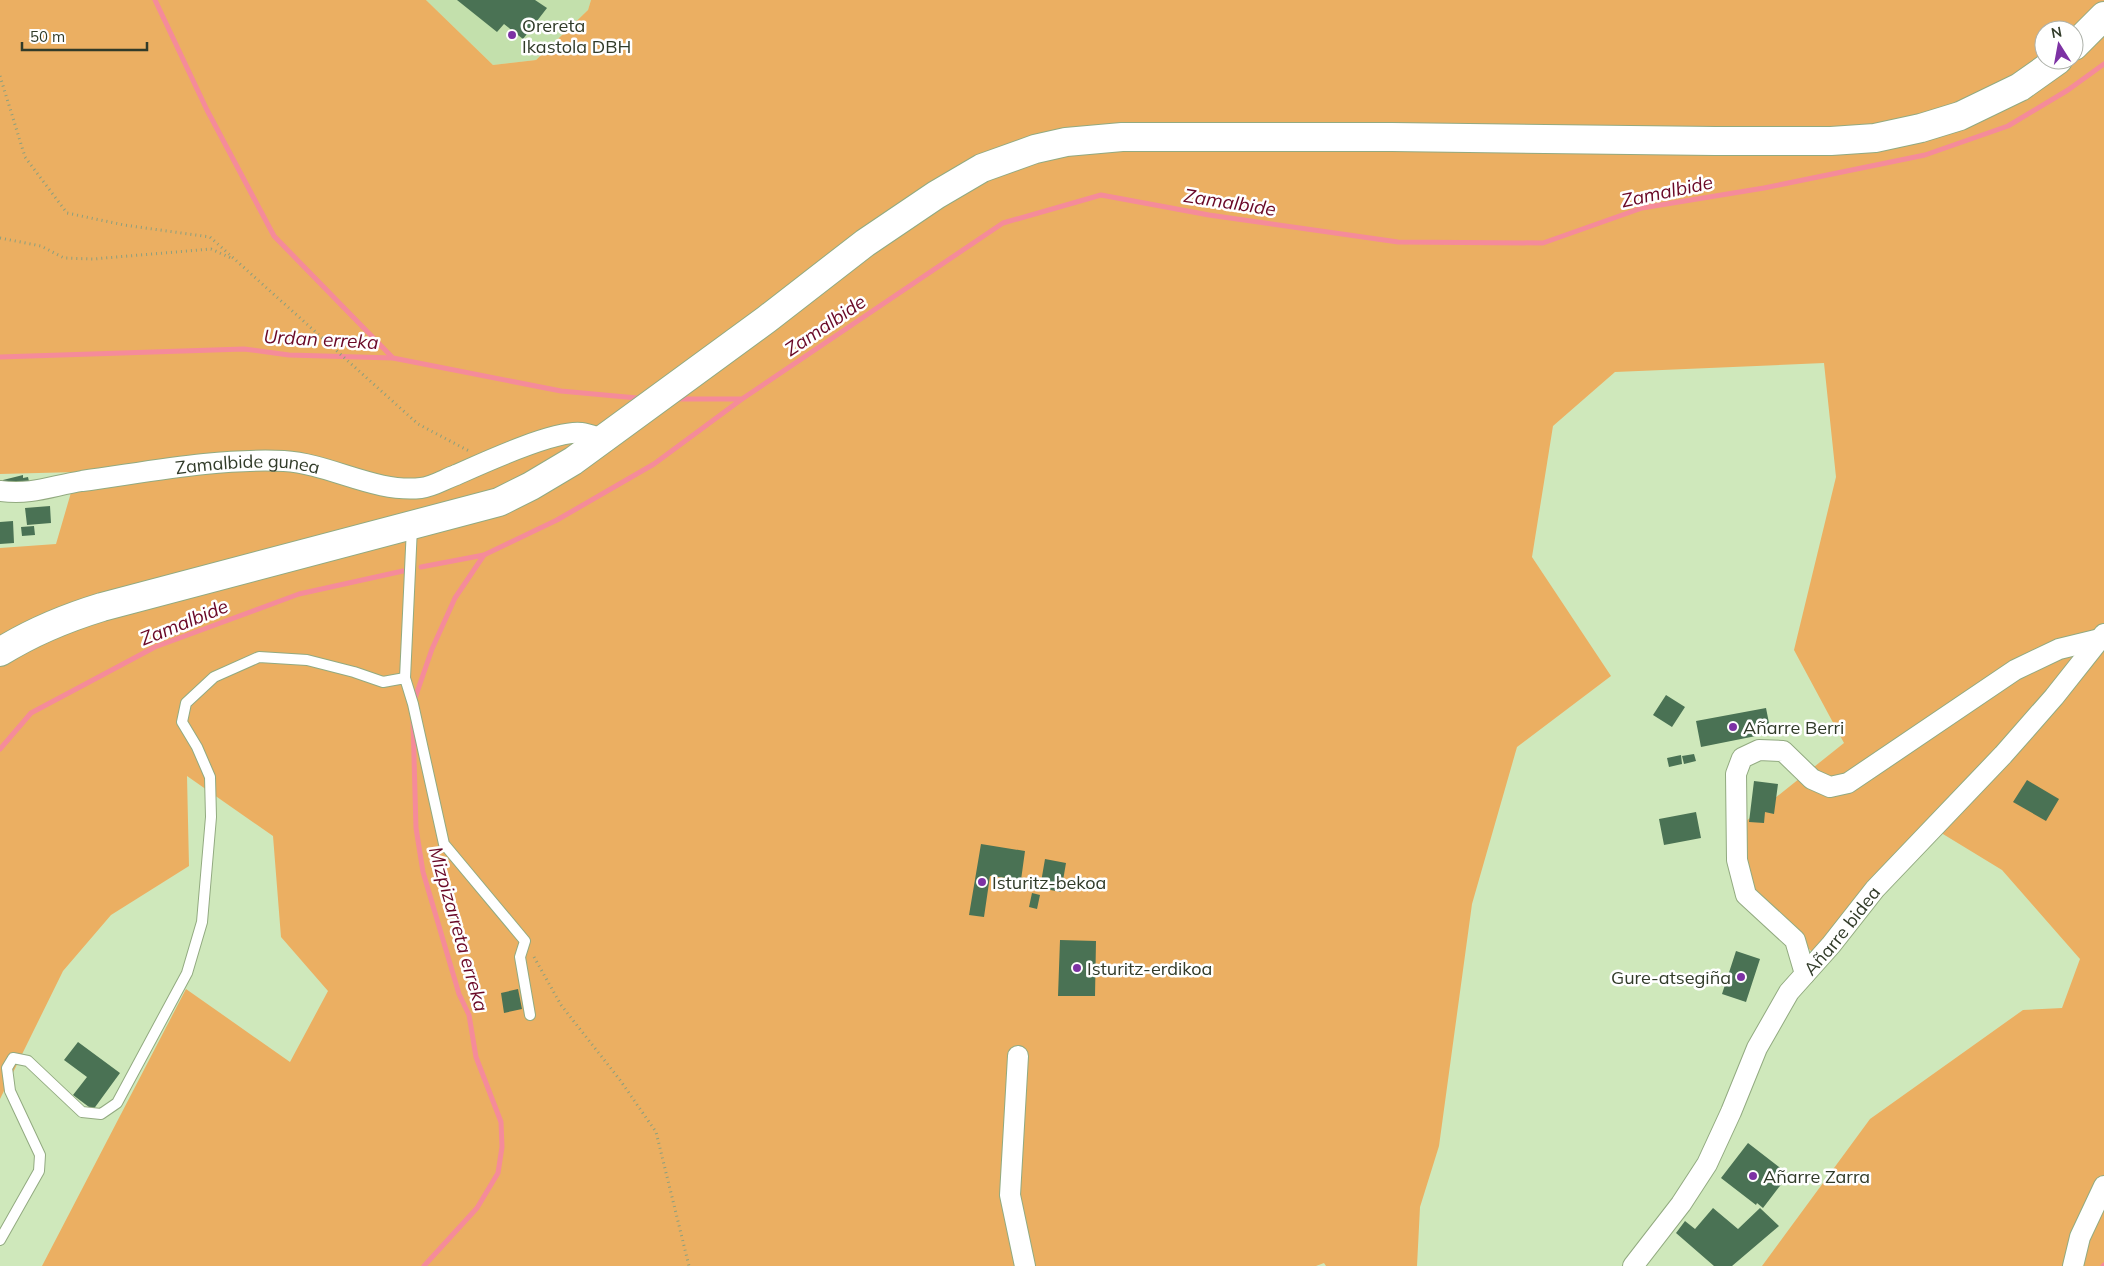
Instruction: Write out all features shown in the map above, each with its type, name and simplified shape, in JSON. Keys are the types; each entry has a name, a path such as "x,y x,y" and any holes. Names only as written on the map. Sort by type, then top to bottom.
{"main road":[{"path":"2084,36 2104,16"},
{"path":"0,652 25,636 102,607 499,502 531,486 573,461 767,319 865,243 904,216 982,168 1035,149 1066,142 1122,136 1715,141 1830,141 1875,138 1921,128 1960,116 2020,87 2044,70"}],"street":[{"name":"Zamalbide gunea","path":"0,491 18,493 38,492 82,481 246,461 295,463 324,467 368,481 403,489 423,488 489,461 562,435 580,433 603,439"},
{"name":"Añarre bidea","path":"1633,1266 1681,1204 1707,1164 1757,1048 1789,992 1831,945 1875,889 2004,756 2102,636"},
{"path":"1805,974 1795,940 1746,895 1737,860 1736,774 1742,758 1759,750 1783,751 1812,779 1830,787 1848,782 2014,670 2059,649 2102,636"},
{"path":"1018,1056 1010,1195 1025,1266"},
{"path":"2073,1266 2080,1237 2104,1186"}],"lane":[{"path":"412,526 408,580 405,678 413,704 444,844 525,941 520,957 530,1015"},
{"path":"0,1240 39,1171 40,1155 10,1091 7,1068 13,1058 28,1061 82,1112 101,1114 117,1103 187,973 202,922 210,817 210,777 201,755 182,722 186,703 214,677 259,657 307,660 354,672 383,682 405,678"}],"path":[{"path":"0,76 25,157 67,213 124,225 210,238 418,424 489,461"},
{"path":"0,238 41,246 64,258 93,259 211,249 234,259"},
{"path":"525,941 561,1005 620,1080 656,1132 689,1266"}],"shaded area":[{"path":"0,0 426,0 493,65 536,60 588,10 591,0 2104,0 2104,1266 1762,1266 1870,1119 2023,1010 2062,1008 2080,959 2002,870 1938,831 1820,959 1751,896 1735,830 1844,743 1794,650 1836,477 1824,363 1615,372 1553,426 1532,557 1611,676 1517,747 1472,904 1439,1146 1420,1207 1417,1266 1326,1266 1324,1263 1316,1266 42,1266 186,989 290,1062 328,991 281,937 273,836 187,776 189,866 111,915 63,971 0,1099 0,548 56,544 77,472 0,474"},
{"name":"Orereta Ikastola DBH","path":"426,0 591,0 588,10 536,60 493,65"}],"building":[{"path":"457,0 535,0 547,8 523,39 504,24 497,32"},
{"path":"23,475 23,478 28,477 30,486 4,488 3,480"},
{"path":"50,506 51,523 27,525 25,508"},
{"path":"13,521 14,543 0,544 0,522"},
{"path":"34,526 35,535 22,536 21,527"},
{"path":"1666,695 1685,707 1672,727 1653,715"},
{"name":"Añarre Berri","path":"1766,708 1771,733 1701,747 1696,721"},
{"path":"1694,754 1696,761 1684,764 1682,756"},
{"path":"1681,755 1682,764 1669,767 1667,758"},
{"path":"2027,780 2059,799 2046,821 2013,802"},
{"path":"1754,781 1778,784 1774,814 1765,812 1764,823 1749,822"},
{"path":"1696,812 1701,838 1664,845 1659,819"},
{"name":"Isturitz-bekoa","path":"981,844 1025,851 1021,880 990,876 984,917 969,915"},
{"path":"1045,859 1066,863 1061,892 1040,888"},
{"path":"1032,893 1040,895 1037,909 1029,907"},
{"name":"Isturitz-erdikoa","path":"1060,940 1096,941 1095,996 1058,996"},
{"name":"Gure-atsegiña","path":"1736,951 1760,959 1746,1002 1722,994"},
{"path":"518,989 522,1009 504,1013 501,993"},
{"path":"78,1042 120,1073 93,1110 73,1095 87,1077 64,1060"},
{"name":"Añarre Zarra","path":"1748,1143 1783,1170 1780,1173 1786,1178 1763,1208 1757,1203 1756,1205 1721,1178"},
{"path":"1713,1208 1738,1229 1760,1208 1779,1226 1732,1266 1714,1266 1676,1233 1685,1221 1695,1229"}],"waterway":[{"path":"155,0 207,110 274,236 393,358"},
{"name":"Zamalbide","path":"421,567 484,555 557,520 654,464 742,399 1003,223 1101,195 1209,215 1398,242 1543,243 1642,208 1764,188 1925,155 2008,126 2068,90 2104,64"},
{"name":"Urdan erreka","path":"0,357 244,349 289,355 393,358 561,391 637,398"},
{"name":"Urdan erreka","path":"680,399 742,399"},
{"name":"Mizpizarreta erreka","path":"414,701 432,649 455,598 484,555"},
{"name":"Zamalbide","path":"0,749 31,713 155,647 299,594 403,571"},
{"name":"Mizpizarreta erreka","path":"413,722 416,828 423,872 459,994 469,1015 476,1057 501,1122 502,1147 498,1173 477,1208 424,1266"}],"place":[{"name":"Orereta Ikastola DBH","path":"512,35"},
{"name":"Añarre Berri","path":"1733,727"},
{"name":"Isturitz-bekoa","path":"982,882"},
{"name":"Isturitz-erdikoa","path":"1077,968"},
{"name":"Gure-atsegiña","path":"1741,977"},
{"name":"Añarre Zarra","path":"1753,1176"}]}
